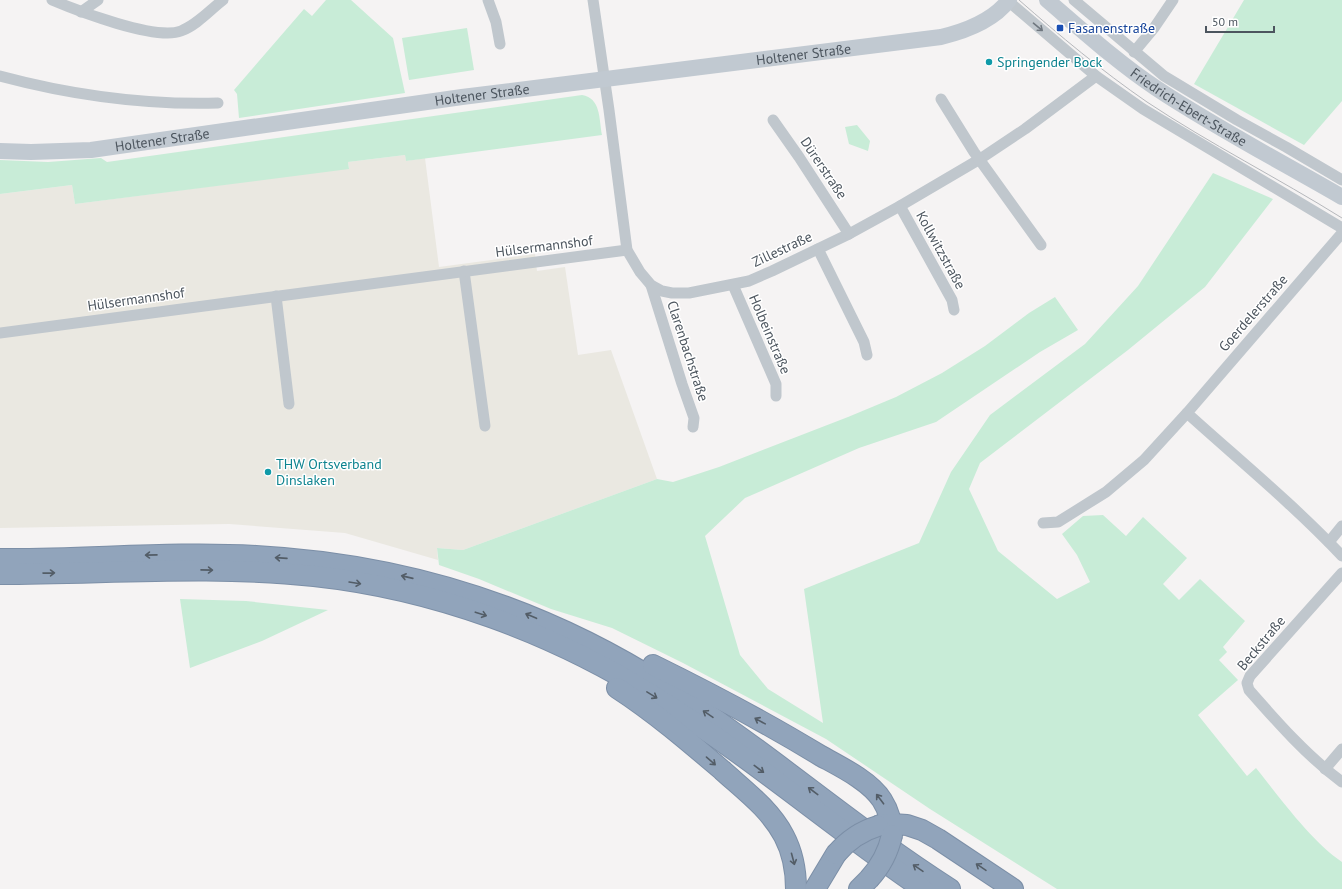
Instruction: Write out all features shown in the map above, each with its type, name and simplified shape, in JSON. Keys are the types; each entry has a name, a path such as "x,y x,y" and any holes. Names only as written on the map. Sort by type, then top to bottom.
{"highway":[{"path":"5,566 198,555 255,556 320,561 378,571 435,584 493,602 566,631 622,650 734,706 802,744 856,777 871,788 882,800 888,812 887,828 890,848 884,860 864,884"},
{"path":"5,566 254,571 316,576 376,586 432,599 486,615 560,644 607,668 656,697 708,732 840,830 923,889"},
{"path":"518,627 623,692 691,744 764,809 776,823 790,850 794,866 796,889"},
{"path":"566,631 615,656 717,720 882,842 950,889"},
{"path":"815,889 836,854 854,836 866,829 907,825 922,830 938,839 1013,889"}],"street":[{"path":"52,0 81,12 115,22 167,34 181,31 194,24 223,0"},
{"path":"81,12 98,0"},
{"path":"488,0 496,22 500,44"},
{"path":"593,0 605,79 627,250 640,272 651,286"},
{"path":"1006,0 1096,76 1143,108 1342,228"},
{"name":"Holtener Straße","path":"0,151 31,152 91,150 462,97 941,38 986,20 1006,0"},
{"name":"Friedrich-Ebert-Straße","path":"1047,0 1108,52 1155,87 1199,115 1342,197"},
{"name":"Friedrich-Ebert-Straße","path":"1074,0 1164,76 1342,180"},
{"path":"1134,52 1154,28 1173,0"},
{"path":"0,76 22,82 122,99 183,104 218,103"},
{"name":"Zillestraße","path":"651,286 662,291 672,293 689,293 749,281 772,271 849,234 980,159 1025,129 1096,76"},
{"path":"941,99 980,159 1041,245"},
{"name":"Dürerstraße","path":"773,120 849,234"},
{"name":"Kollwitzstraße","path":"900,206 952,300 954,310"},
{"name":"Goerdelerstraße","path":"1043,523 1058,522 1106,492 1144,460 1187,413 1342,232"},
{"path":"818,249 864,342 867,355"},
{"name":"Hülsermannshof","path":"0,333 627,250"},
{"path":"464,271 485,426"},
{"name":"Holbeinstraße","path":"733,285 776,384 776,396"},
{"name":"Clarenbachstraße","path":"651,286 694,418 693,427"},
{"path":"276,296 289,404"},
{"path":"1187,413 1329,542 1342,556"},
{"path":"1329,542 1342,526"},
{"name":"Beckstraße","path":"1342,573 1250,676 1247,683 1250,690 1287,734 1325,770 1342,782"},
{"path":"1325,770 1342,749"}],"shaded area":[{"path":"405,155 406,161 425,158 439,267 535,254 537,271 565,267 578,355 611,350 657,479 463,550 437,548 438,560 345,533 229,524 0,528 0,194 72,185 75,204 349,168 348,162"}],"green space":[{"path":"326,0 351,0 393,38 405,93 239,118 237,94 234,90 304,9 312,16"},
{"path":"1244,0 1342,0 1342,101 1304,145 1194,84"},
{"path":"467,28 474,70 409,80 402,38"},
{"path":"582,95 593,100 596,105 602,135 406,161 405,155 348,162 349,169 75,204 72,185 0,194 0,160 48,162 101,158 107,162"},
{"path":"857,125 870,141 868,151 849,144 845,127"},
{"path":"1213,173 1273,199 1205,287 1128,350 980,463 969,489 998,551 1057,599 1090,582 1077,555 1062,534 1083,516 1103,515 1126,536 1143,517 1187,558 1163,584 1179,600 1200,579 1245,621 1223,647 1227,652 1219,660 1238,680 1198,715 1247,776 1256,768 1307,831 1330,853 1342,862 1342,889 1057,889 930,809 826,739 683,663 612,628 551,609 479,579 439,565 437,548 463,550 657,479 673,482 719,467 896,397 942,373 985,346 1029,313 1055,297 1078,330 1040,352 936,422 859,448 745,498 705,536 740,655 768,689 823,723 804,589 919,543 951,472 990,415 1085,344 1138,286"},
{"path":"180,599 246,601 328,610 262,641 190,668"}],"tram line":[{"path":"1019,0 1082,53 1147,102 1195,132 1342,218"}],"place":[{"name":"Fasanenstraße","path":"1060,28"},
{"name":"Springender Bock","path":"989,62"},
{"name":"THW Ortsverband Dinslaken","path":"268,472"}]}
